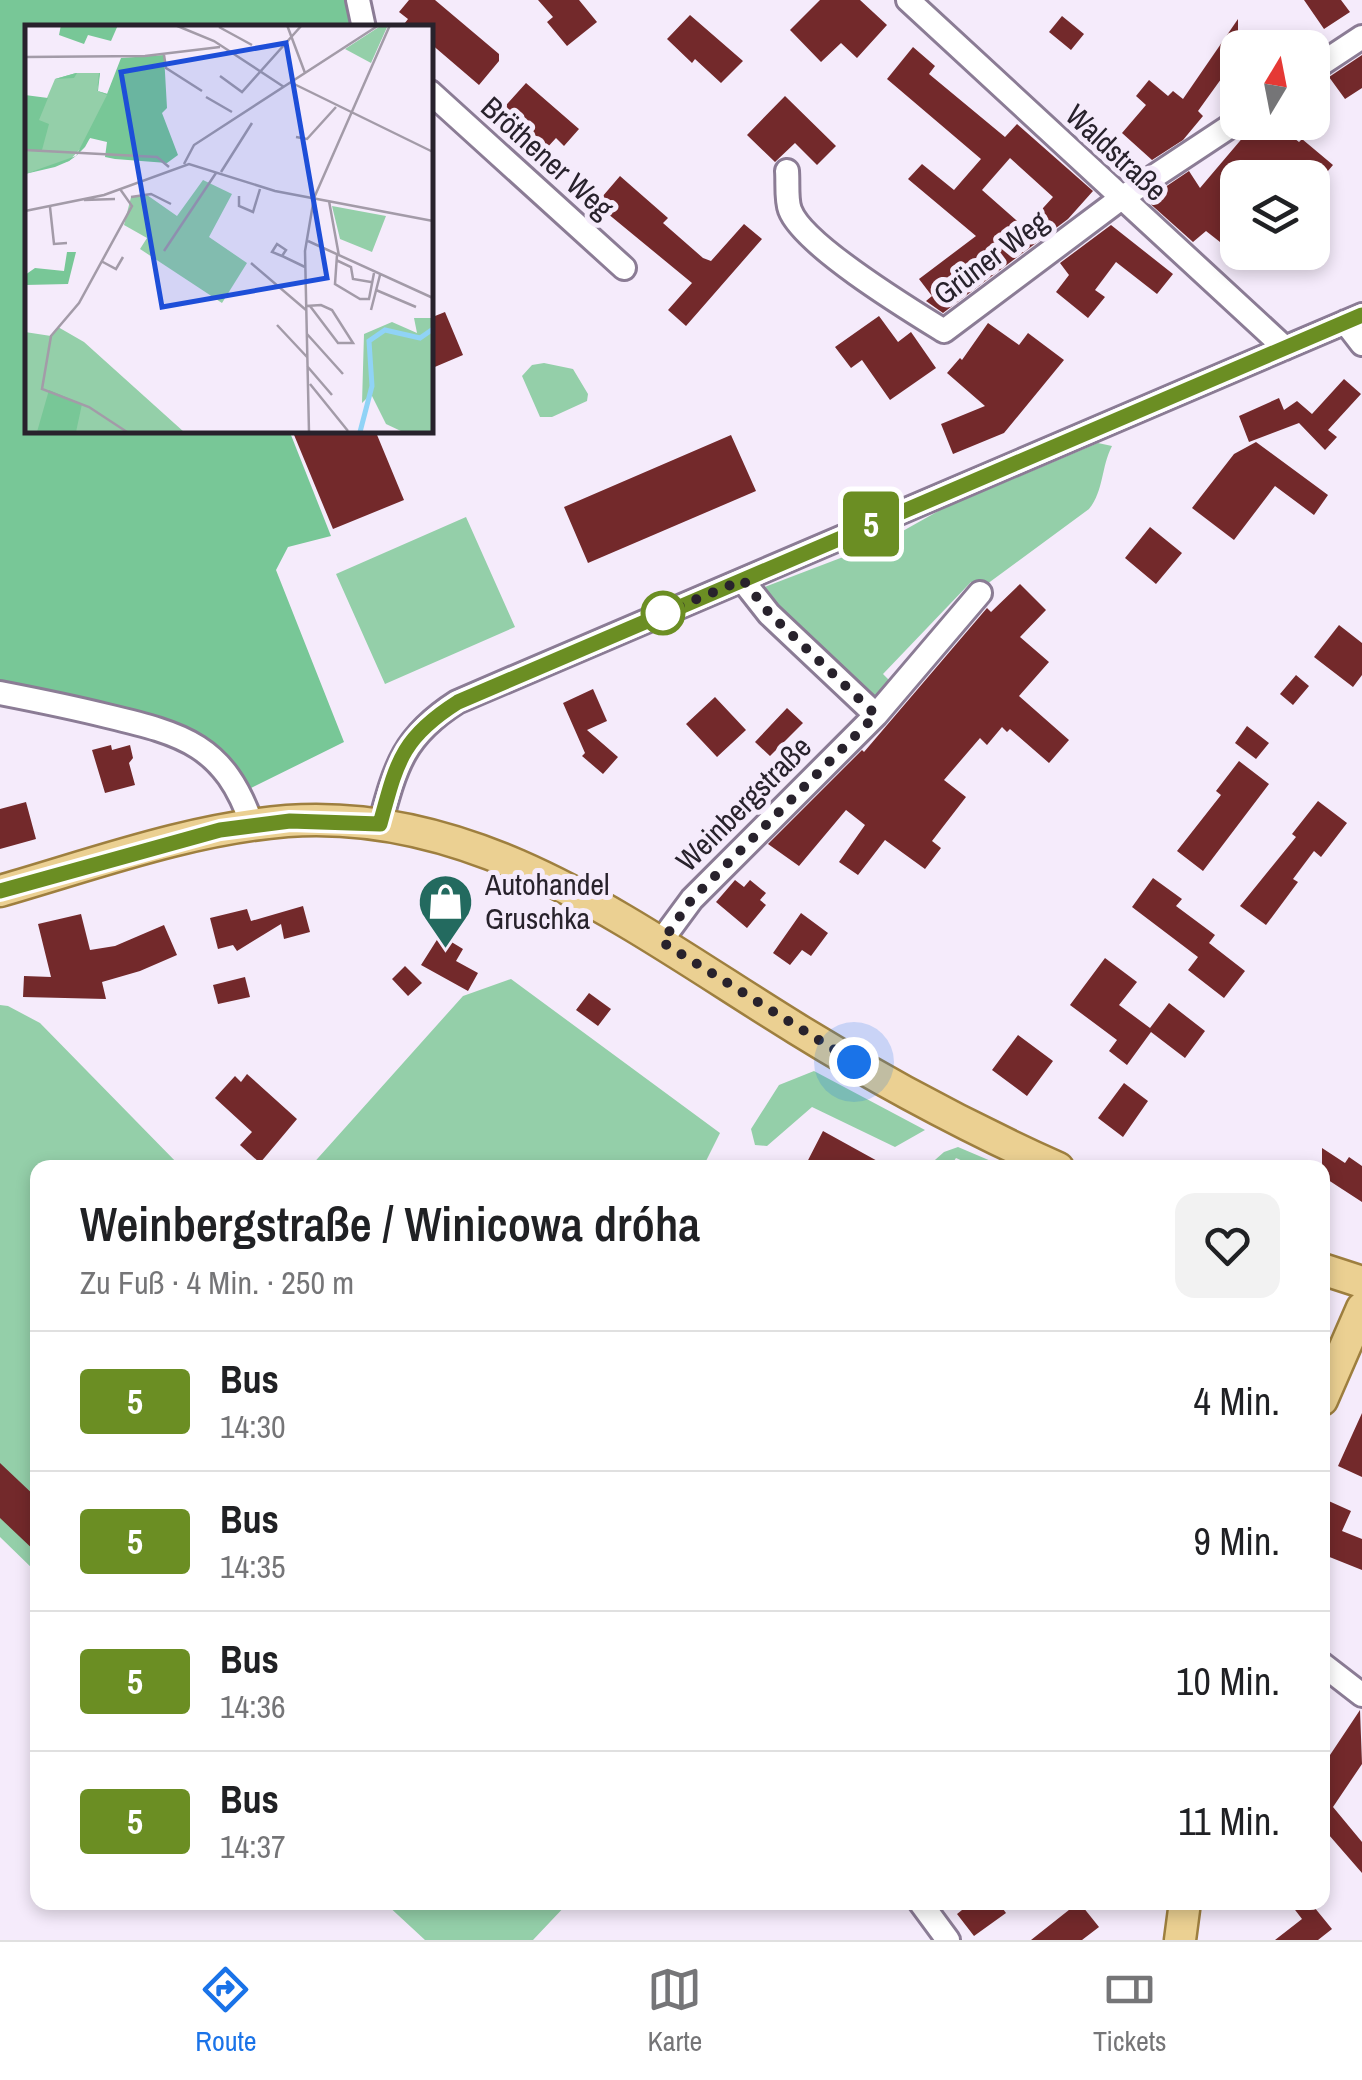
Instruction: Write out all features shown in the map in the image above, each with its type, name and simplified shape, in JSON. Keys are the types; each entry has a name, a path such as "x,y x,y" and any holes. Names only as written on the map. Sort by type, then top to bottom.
{"main road":[{"path":"0,891 164,844 252,825 319,821 421,830 521,866 662,942 798,1030 910,1096 1042,1160"},
{"path":"1330,1272 1362,1282"},
{"path":"1330,1382 1362,1308"},
{"path":"1180,1940 1184,1910"}],"street":[{"path":"358,0 363,25"},
{"name":"Waldstraße","path":"908,0 1285,348"},
{"path":"1330,58 1362,37"},
{"name":"Bröthener Weg","path":"432,94 624,268"},
{"path":"1120,199 1220,132"},
{"name":"Grüner Weg","path":"787,171 790,210 807,233 871,286 944,331 1120,199"},
{"path":"380,824 396,767 411,739 432,718 485,688 1354,318 1362,344"},
{"path":"743,580 770,614 876,715"},
{"name":"Weinbergstraße","path":"662,942 692,899 876,715 980,593"},
{"path":"0,693 168,730 204,751 225,772 241,793 252,825"},
{"path":"1330,1670 1362,1695"},
{"path":"926,1910 948,1940"}],"green space":[{"path":"0,0 358,0 357,25 25,25 25,432 290,432 331,536 288,547 276,570 344,742 241,793 205,750 0,693"},
{"path":"544,363 573,369 588,394 587,401 552,417 540,417 522,376 532,365"},
{"path":"1098,443 1112,446 1089,509 983,587 971,582 883,674 894,685 885,696 875,699 783,614 762,588 885,541 942,509"},
{"path":"466,517 515,627 385,684 336,574"},
{"path":"511,979 720,1133 706,1160 316,1160 463,996"},
{"path":"0,1005 40,1023 174,1160 30,1160 30,1566 0,1537"},
{"path":"814,1071 925,1130 895,1147 812,1107 767,1146 755,1145 751,1129 779,1085"},
{"path":"958,1147 989,1160 935,1160"},
{"path":"393,1910 561,1910 533,1940 425,1940"}],"building":[{"path":"409,0 435,0 499,54 499,61 479,85 432,45 432,25 403,25 408,19 399,12"},
{"path":"538,0 579,0 597,22 567,46 547,22 553,17"},
{"path":"820,0 860,0 887,25 857,58 841,43 821,62 790,30"},
{"path":"1304,0 1341,0 1350,12 1324,29"},
{"path":"690,15 743,61 721,83 667,39"},
{"path":"1062,16 1084,34 1071,50 1049,32"},
{"path":"1220,45 1220,80 1198,111 1203,116 1183,140 1152,160 1122,133 1146,105 1136,96 1149,80 1168,96 1173,91 1183,99"},
{"path":"913,47 935,66 929,74 1005,137 1017,124 1093,191 1068,219 943,313 926,301 932,296 919,279 976,236 908,179 922,164 954,190 981,159 887,79","holes":["1010,158 1053,197 1025,228 982,190"]},
{"path":"1362,55 1362,88 1345,99 1330,76"},
{"path":"526,83 579,129 564,146 556,138 545,150 500,112"},
{"path":"785,96 836,146 817,165 795,143 775,162 747,135"},
{"path":"1241,140 1303,140 1327,160 1224,160"},
{"path":"1220,164 1220,242 1206,231 1193,242 1146,200 1189,171 1200,188"},
{"path":"620,176 668,218 663,223 703,258 711,261 744,224 762,239 686,326 668,310 692,283 596,204"},
{"path":"1111,225 1173,274 1157,294 1116,262 1095,290 1105,297 1088,318 1056,292 1069,275 1060,263"},
{"path":"445,312 463,355 432,368 432,317"},
{"path":"879,316 898,342 911,332 936,368 890,400 862,360 851,368 835,347"},
{"path":"988,323 1019,345 1028,333 1064,360 1004,433 953,454 941,424 985,406 947,373 962,360"},
{"path":"1344,379 1361,394 1328,430 1337,437 1325,450 1299,423 1249,442 1239,416 1279,398 1284,410 1297,401 1312,414"},
{"path":"293,432 376,432 404,500 333,529"},
{"path":"731,435 756,491 588,563 564,507"},
{"path":"1256,442 1328,495 1314,515 1275,486 1234,540 1192,508 1234,454"},
{"path":"1150,527 1182,553 1156,584 1125,558"},
{"path":"1020,584 1046,610 1020,637 1049,662 1019,696 1069,740 1049,763 1010,729 1007,732 1002,727 987,745 980,738 944,780 966,797 932,841 941,848 925,869 885,840 858,875 839,862 865,825 846,810 799,866 768,844 864,752 987,608 991,612"},
{"path":"1339,625 1362,643 1362,675 1353,687 1314,657"},
{"path":"1296,675 1309,686 1293,705 1280,694"},
{"path":"593,689 607,721 587,730 618,757 603,774 582,756 585,753 563,703"},
{"path":"715,697 746,730 717,757 686,724"},
{"path":"787,708 803,723 770,756 755,742"},
{"path":"1247,726 1269,743 1256,759 1235,743"},
{"path":"111,745 112,750 130,745 133,758 129,763 135,785 105,793 92,750"},
{"path":"1239,761 1269,784 1203,871 1177,851 1221,795 1216,791"},
{"path":"1318,801 1347,823 1321,857 1314,851 1293,879 1298,882 1266,925 1240,906 1296,837 1292,834"},
{"path":"26,802 36,839 0,849 0,809"},
{"path":"1153,878 1182,899 1176,906 1215,935 1209,943 1245,971 1224,998 1188,970 1198,957 1132,907"},
{"path":"735,880 744,887 750,880 766,893 760,900 766,905 747,928 716,902"},
{"path":"303,906 310,932 284,939 281,924 237,951 233,945 218,949 210,918 247,909 251,921"},
{"path":"801,913 828,933 811,956 802,950 790,965 773,953"},
{"path":"81,914 90,950 115,946 164,925 177,955 102,982 106,999 23,997 24,976 51,977 38,924"},
{"path":"440,935 463,949 456,961 478,973 468,991 421,965"},
{"path":"1105,958 1137,982 1119,1005 1150,1028 1169,1003 1205,1031 1185,1058 1151,1032 1127,1065 1109,1051 1117,1040 1070,1005"},
{"path":"405,966 422,983 408,996 392,979"},
{"path":"245,977 250,997 218,1004 213,985"},
{"path":"589,993 611,1009 598,1026 576,1010"},
{"path":"1018,1035 1053,1061 1027,1096 992,1070"},
{"path":"247,1074 297,1119 263,1160 257,1160 240,1145 252,1132 215,1098 235,1076 241,1082"},
{"path":"1124,1083 1148,1101 1123,1137 1098,1118"},
{"path":"823,1131 876,1160 808,1160"},
{"path":"1322,1148 1345,1163 1349,1157 1362,1166 1362,1202 1330,1181 1330,1160 1322,1160"},
{"path":"1362,1413 1362,1477 1338,1466"},
{"path":"0,1463 30,1491 30,1546 0,1518"},
{"path":"1330,1502 1351,1511 1342,1531 1362,1539 1362,1570 1330,1557"},
{"path":"1360,1710 1362,1764 1333,1807 1362,1842 1362,1873 1330,1836 1330,1755"},
{"path":"962,1910 1006,1913 974,1936 957,1914"},
{"path":"1069,1910 1085,1910 1099,1927 1082,1940 1031,1940"},
{"path":"1295,1910 1317,1910 1332,1929 1318,1940 1275,1940 1302,1919"}],"bus line":[{"name":"5","path":"0,891 220,830 290,821 380,824 396,767 411,739 432,718 485,688 1362,315"}],"place":[{"name":"Autohandel Gruschka","path":"446,951"}],"route":[{"path":"663,613 743,580 770,614 876,715 692,899 662,942 854,1062"}]}
